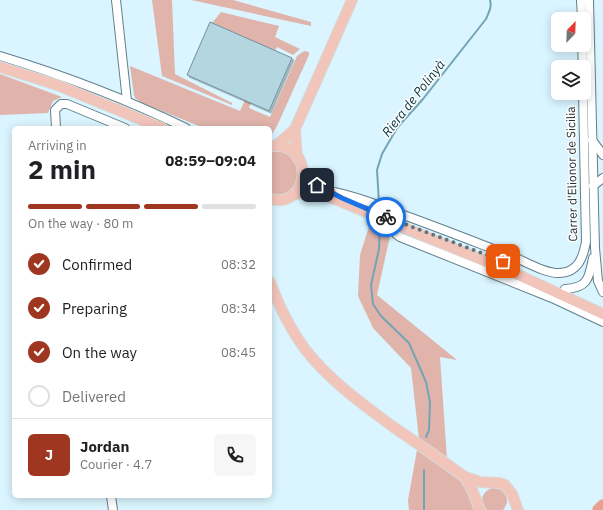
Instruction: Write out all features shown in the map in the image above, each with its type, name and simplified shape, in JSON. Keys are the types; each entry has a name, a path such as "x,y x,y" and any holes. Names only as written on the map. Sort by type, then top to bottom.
{"highway":[{"path":"598,510 603,505"}],"main road":[{"path":"273,146 295,129 352,0"},
{"path":"0,67 57,85 157,126"},
{"path":"295,129 298,157 304,172 313,182 374,214"},
{"path":"273,146 289,149 298,157"},
{"path":"294,194 301,184 304,172"},
{"path":"274,199 294,194 315,192 374,214 540,284 603,314"},
{"path":"388,220 478,251 603,306"},
{"path":"272,287 295,333 306,350 320,366 352,396 465,477 480,482 499,483 505,486 509,489 518,510"},
{"path":"465,477 479,508"},
{"path":"479,508 477,499 479,493 487,484 493,483"},
{"path":"510,510 513,500"}],"street":[{"path":"116,0 127,101"},
{"path":"581,0 582,12"},
{"name":"Carrer d'Elionor de Sicilia","path":"589,0 595,248 598,281 603,292"},
{"path":"0,56 41,68 127,101 182,126"},
{"name":"Carrer d'Elionor de Sicilia","path":"328,191 344,194 392,210 511,255 545,270 559,273 573,270 583,256 586,242 583,100"},
{"path":"56,126 55,110 61,104 67,104 120,126"},
{"path":"592,140 603,155"},
{"path":"593,186 603,178"},
{"path":"388,220 400,238 552,298 603,322"},
{"name":"Carrer d'Elionor de Sicilia","path":"565,289 580,287 586,282 590,276 595,248"},
{"path":"111,498 113,510"}],"shaded area":[{"path":"152,0 172,0 175,74 232,103 232,105 162,76"},
{"path":"191,0 233,0 311,22 311,26"},
{"path":"221,12 279,26 275,37 300,49 293,55 277,47 275,51 212,23"},
{"path":"304,51 309,52 277,126 272,134 272,126 199,126 142,103 135,98 134,95 130,66 240,111 245,100 251,103 249,108 270,117 297,56"},
{"path":"0,74 62,97 53,101 48,113 0,115"},
{"path":"276,146 302,165 294,194 272,199 272,147"},
{"path":"371,220 390,236 377,295 457,360 440,357 447,459 419,439 411,368 373,328 358,296 360,255"},
{"path":"417,450 458,479 465,486 474,510 409,510 408,500"},
{"path":"492,488 497,488 506,495 507,502 503,510 487,510 484,507 482,501 483,495"}],"building":[{"path":"210,22 292,58 269,111 187,75"}],"waterway":[{"name":"Riera de Polinyà","path":"379,203 377,170 382,154 397,128 423,99 486,19 491,3 490,0"},
{"name":"Riera de Polinyà","path":"380,222 379,249 371,285 373,304 381,316 409,343 426,382 430,402 429,430 426,437"},
{"name":"Riera de Polinyà","path":"424,470 424,510"}],"way so far":[{"path":"386,217 503,261"}],"route":[{"path":"317,185 357,205 386,217"}]}
